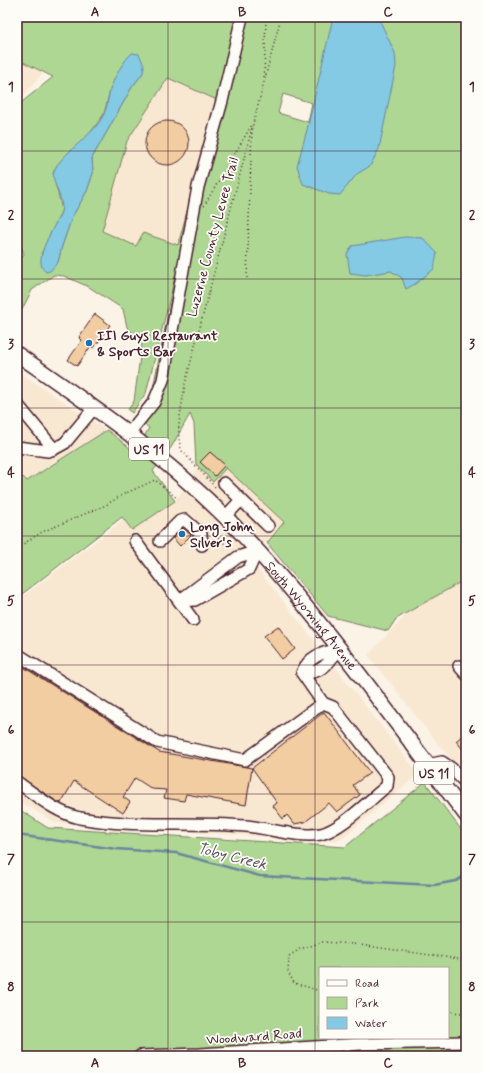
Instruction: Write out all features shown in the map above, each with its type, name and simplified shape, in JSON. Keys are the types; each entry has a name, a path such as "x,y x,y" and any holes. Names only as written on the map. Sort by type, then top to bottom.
{"main road":[{"name":"South Wyoming Avenue","path":"17,354 129,433 180,475 225,517 304,605 466,815"}],"street":[{"path":"129,433 154,402 163,380 198,187 222,101 242,17"},
{"path":"17,404 54,449"},
{"path":"17,447 48,451 54,449 65,443 94,408"},
{"path":"224,483 268,526"},
{"path":"225,517 241,500"},
{"path":"160,541 180,521 185,520 201,534 202,545"},
{"path":"135,541 193,620"},
{"path":"179,601 238,557 257,551"},
{"path":"179,601 195,600 249,569 257,551"},
{"path":"17,782 62,812 80,818 139,823 248,826 283,832 320,834 337,827 387,786 388,783 388,777 333,707 323,703 302,673 313,674 328,664 339,649"},
{"path":"17,654 157,742 245,760 323,703"},
{"path":"427,765 442,762 466,782"},
{"name":"Woodward Road","path":"140,1056 200,1054 362,1044 466,1042"}],"path":[{"path":"264,79 266,17"},
{"name":"Luzerne County Levee Trail","path":"207,478 182,451 178,436 186,378 281,17"},
{"path":"202,210 252,125"},
{"path":"247,278 252,125"},
{"path":"17,548 42,532 100,508 155,480 178,499"},
{"path":"207,526 224,543 229,543"},
{"path":"319,991 294,982 288,972 289,956 300,949 323,942 353,944 466,960"},
{"path":"449,1012 466,1014"}],"shaded area":[{"path":"17,53 42,73 17,104"},
{"path":"168,78 217,100 178,246 143,233 136,246 102,231 127,141"},
{"path":"17,371 107,430 27,481 23,478 17,481"},
{"path":"209,451 284,522 250,559 419,774 340,840 312,840 56,823 17,800 17,601 123,520 132,530 175,501"},
{"path":"466,574 466,779 368,655 419,601"}],"green space":[{"path":"17,17 466,17 466,579 396,619 388,631 328,616 267,543 284,522 225,467 226,468 213,482 196,464 194,424 190,414 172,446 153,471 175,501 132,530 122,517 17,598 17,481 23,477 27,481 107,430 135,452 149,428 135,416 152,393 176,274 146,393 132,413 128,410 134,401 142,342 127,327 123,309 89,287 64,276 54,275 32,290 17,319 17,264 24,254 17,241 17,106 53,77 17,59","holes":["143,73 132,87 92,158 93,173 87,191 72,217 58,262 41,254 62,210 53,173 57,165 85,140 104,114 111,86","168,78 217,100 178,245 143,233 136,246 102,231 127,141","283,94 312,103 308,122 278,113"]},
{"path":"425,782 466,836 466,1056 17,1056 17,808 48,828 345,847"}],"water":[{"path":"333,17 378,17 395,53 396,66 379,149 370,166 357,174 340,195 329,194 303,184 297,166 307,130"},
{"path":"132,53 139,54 144,65 143,73 132,87 92,158 93,173 87,191 72,217 58,262 50,271 46,272 42,267 42,252 62,207 54,181 54,171 63,158 100,122 104,114 110,90 115,78 122,65"},
{"path":"405,237 423,238 437,253 434,269 415,284 406,289 402,278 391,271 366,275 350,273 347,254 352,246"}],"building":[{"path":"163,121 171,121 183,127 189,139 189,147 183,159 171,165 163,165 151,159 145,147 145,139 151,127"},
{"name":"III Guys Restaurant & Sports Bar","path":"95,314 110,325 94,348 91,346 77,366 68,360 82,340 79,337"},
{"path":"210,452 225,465 215,476 200,462"},
{"path":"183,528 191,535 180,546 173,538"},
{"path":"278,626 295,649 282,659 264,636"},
{"path":"17,663 159,752 252,768 246,805 186,794 184,801 164,798 166,790 152,789 135,778 123,797 130,802 123,813 74,781 61,803 56,801 17,775"},
{"path":"324,712 370,773 353,785 360,795 337,812 329,803 305,822 294,824 287,815 283,819 273,806 277,803 252,768"},
{"path":"466,732 466,753 456,741"}],"waterway":[{"name":"Toby Creek","path":"17,835 116,849 176,853 260,876 434,885 456,881 466,875"}],"place":[{"name":"III Guys Restaurant & Sports Bar","path":"89,343"},
{"name":"Long John Silver's","path":"182,534"}]}
